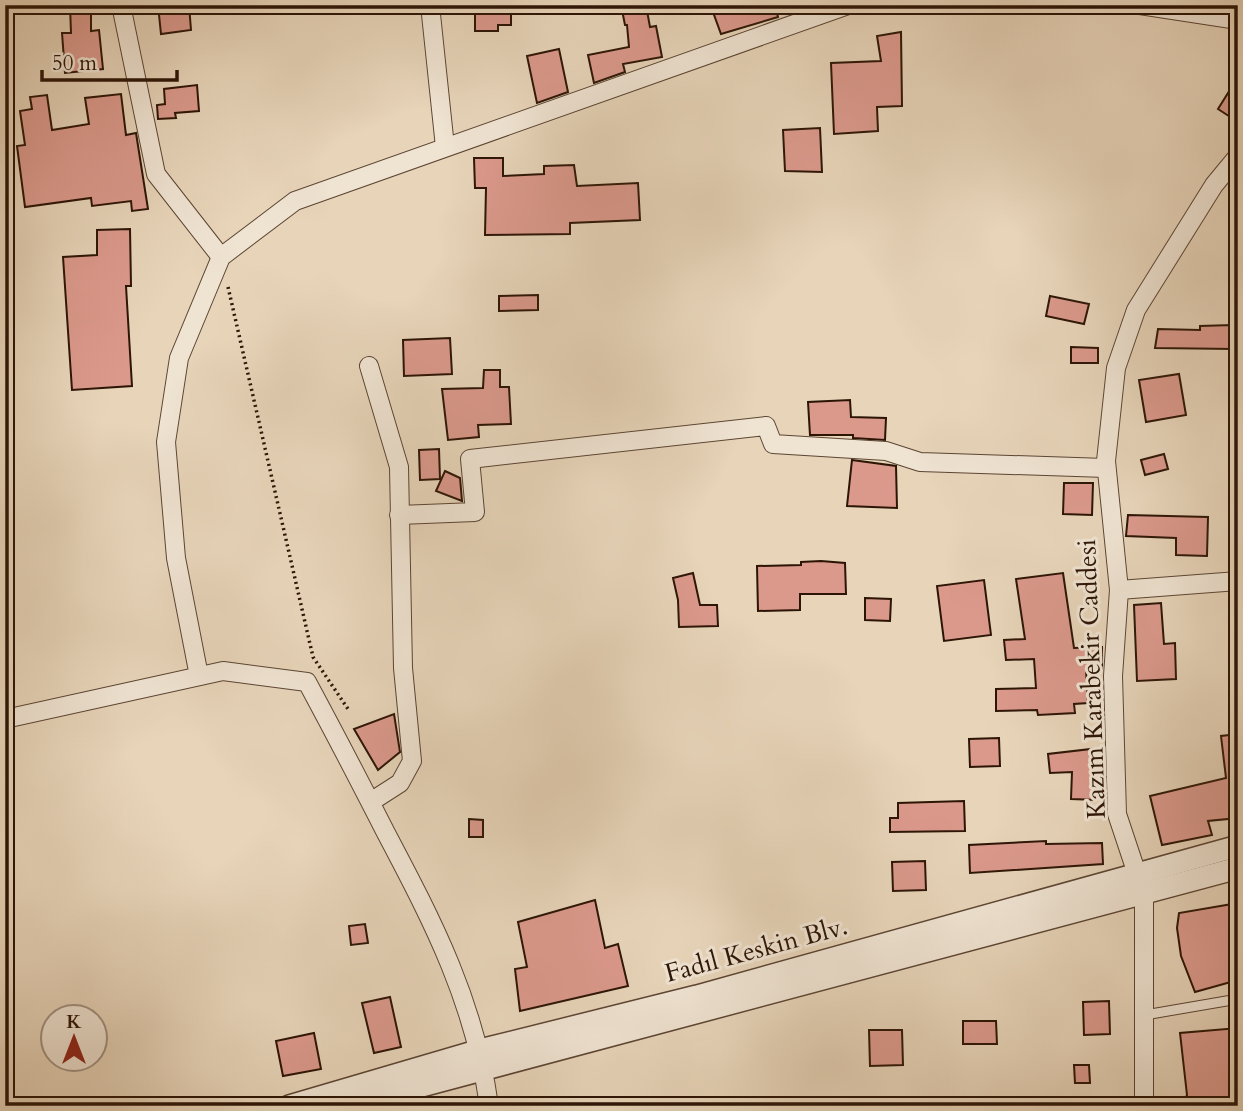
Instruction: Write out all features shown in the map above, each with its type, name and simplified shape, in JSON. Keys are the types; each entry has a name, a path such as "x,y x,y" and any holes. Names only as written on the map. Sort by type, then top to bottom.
{"street":[{"path":"121,5 156,174 221,257"},
{"path":"430,5 445,147"},
{"path":"199,676 176,558 166,442 179,358 221,257 295,201 848,5"},
{"path":"1140,5 1238,20"},
{"name":"Kazım Karabekir Caddesi","path":"1144,1106 1144,895 1117,814 1113,676 1119,590 1106,468 1116,369 1136,310 1214,185 1238,156"},
{"path":"369,366 399,467 403,668 412,761 400,783 372,801"},
{"path":"399,515 475,512 470,459 765,426 773,444 886,451 920,462 1106,468"},
{"path":"1119,590 1238,581"},
{"path":"5,719 223,671 306,682 372,801 435,924 466,1002 482,1060 489,1106"},
{"name":"Fadıl Keskin Blv.","path":"347,1106 482,1060 696,996 1238,846"},
{"name":"Fadıl Keskin Blv.","path":"289,1106 1144,895 1238,868"}],"lane":[{"path":"1144,1015 1238,999"}],"path":[{"path":"221,257 313,657 348,709"}],"building":[{"path":"70,5 91,5 91,31 99,30 103,69 65,73 62,33 71,33"},
{"path":"158,5 189,5 191,30 161,34"},
{"path":"475,5 511,5 511,25 498,25 498,31 475,31"},
{"path":"621,5 646,5 650,27 656,26 662,57 623,64 625,72 594,83 588,55 629,47 627,25"},
{"path":"716,5 775,5 778,17 721,34 713,12 718,10"},
{"path":"901,32 902,106 877,107 878,131 834,134 831,63 881,61 877,36"},
{"path":"559,49 568,92 537,103 527,56"},
{"path":"1238,77 1238,122 1218,109"},
{"path":"197,85 199,111 175,113 176,118 158,119 157,105 165,104 164,89"},
{"path":"121,94 126,135 136,133 148,209 132,211 131,201 92,206 91,198 25,207 17,146 25,145 20,111 32,109 30,97 47,95 52,130 89,124 85,98"},
{"path":"820,128 822,172 785,171 783,130"},
{"path":"474,158 503,158 503,176 544,174 544,166 574,165 577,186 638,183 640,220 570,223 570,234 485,235 486,188 475,188"},
{"path":"130,229 131,286 126,286 132,386 72,390 63,257 97,255 97,230"},
{"path":"538,295 538,310 499,311 499,296"},
{"path":"1050,296 1089,304 1084,324 1046,316"},
{"path":"1232,325 1233,349 1155,348 1158,329 1200,330 1200,326"},
{"path":"450,338 452,374 404,376 403,340"},
{"path":"1071,347 1098,348 1098,363 1071,363"},
{"path":"484,370 500,370 500,387 509,387 511,424 478,425 479,437 448,440 442,389 483,388"},
{"path":"1179,374 1186,415 1146,422 1139,380"},
{"path":"850,400 851,417 886,418 885,440 853,438 853,435 810,435 808,402"},
{"path":"439,449 440,479 420,480 419,450"},
{"path":"1164,454 1168,469 1145,475 1141,460"},
{"path":"852,460 896,466 897,508 847,506"},
{"path":"445,471 460,478 462,501 436,491"},
{"path":"1064,483 1093,483 1092,515 1063,514"},
{"path":"1128,515 1208,517 1207,556 1176,555 1176,538 1126,536"},
{"path":"801,562 845,563 846,594 800,594 800,610 758,611 757,566 801,565"},
{"path":"693,573 700,605 717,605 718,626 679,627 678,600 673,578"},
{"path":"1063,573 1074,648 1102,647 1102,669 1086,670 1088,703 1074,704 1075,713 1038,715 1037,710 996,711 996,689 1036,688 1034,659 1006,660 1004,640 1025,639 1016,579"},
{"path":"984,580 991,635 944,641 937,586"},
{"path":"865,598 891,599 890,621 865,620"},
{"path":"1161,603 1164,644 1175,643 1176,679 1137,681 1134,605"},
{"path":"394,714 400,752 378,770 354,729"},
{"path":"1238,734 1238,818 1208,821 1212,835 1162,845 1150,796 1226,778 1221,736"},
{"path":"999,738 1000,766 970,767 969,739"},
{"path":"1100,748 1097,800 1071,799 1072,772 1050,773 1048,754"},
{"path":"964,801 965,831 890,832 890,818 898,818 898,803"},
{"path":"469,819 483,820 483,837 469,837"},
{"path":"1046,841 1046,844 1102,843 1103,864 970,873 969,845"},
{"path":"925,861 926,890 893,891 892,862"},
{"path":"595,900 605,948 618,944 628,986 520,1011 515,969 527,967 518,922"},
{"path":"1238,903 1238,980 1195,992 1181,956 1177,928 1179,913"},
{"path":"365,924 368,943 351,945 349,926"},
{"path":"390,997 401,1047 374,1053 362,1003"},
{"path":"1109,1001 1110,1034 1084,1035 1083,1002"},
{"path":"963,1021 996,1021 997,1044 963,1044"},
{"path":"1238,1028 1238,1076 1229,1076 1232,1106 1182,1106 1187,1095 1180,1033"},
{"path":"869,1030 902,1030 903,1065 870,1066"},
{"path":"314,1033 321,1069 283,1076 276,1041"},
{"path":"1074,1065 1089,1065 1090,1083 1075,1083"}]}
